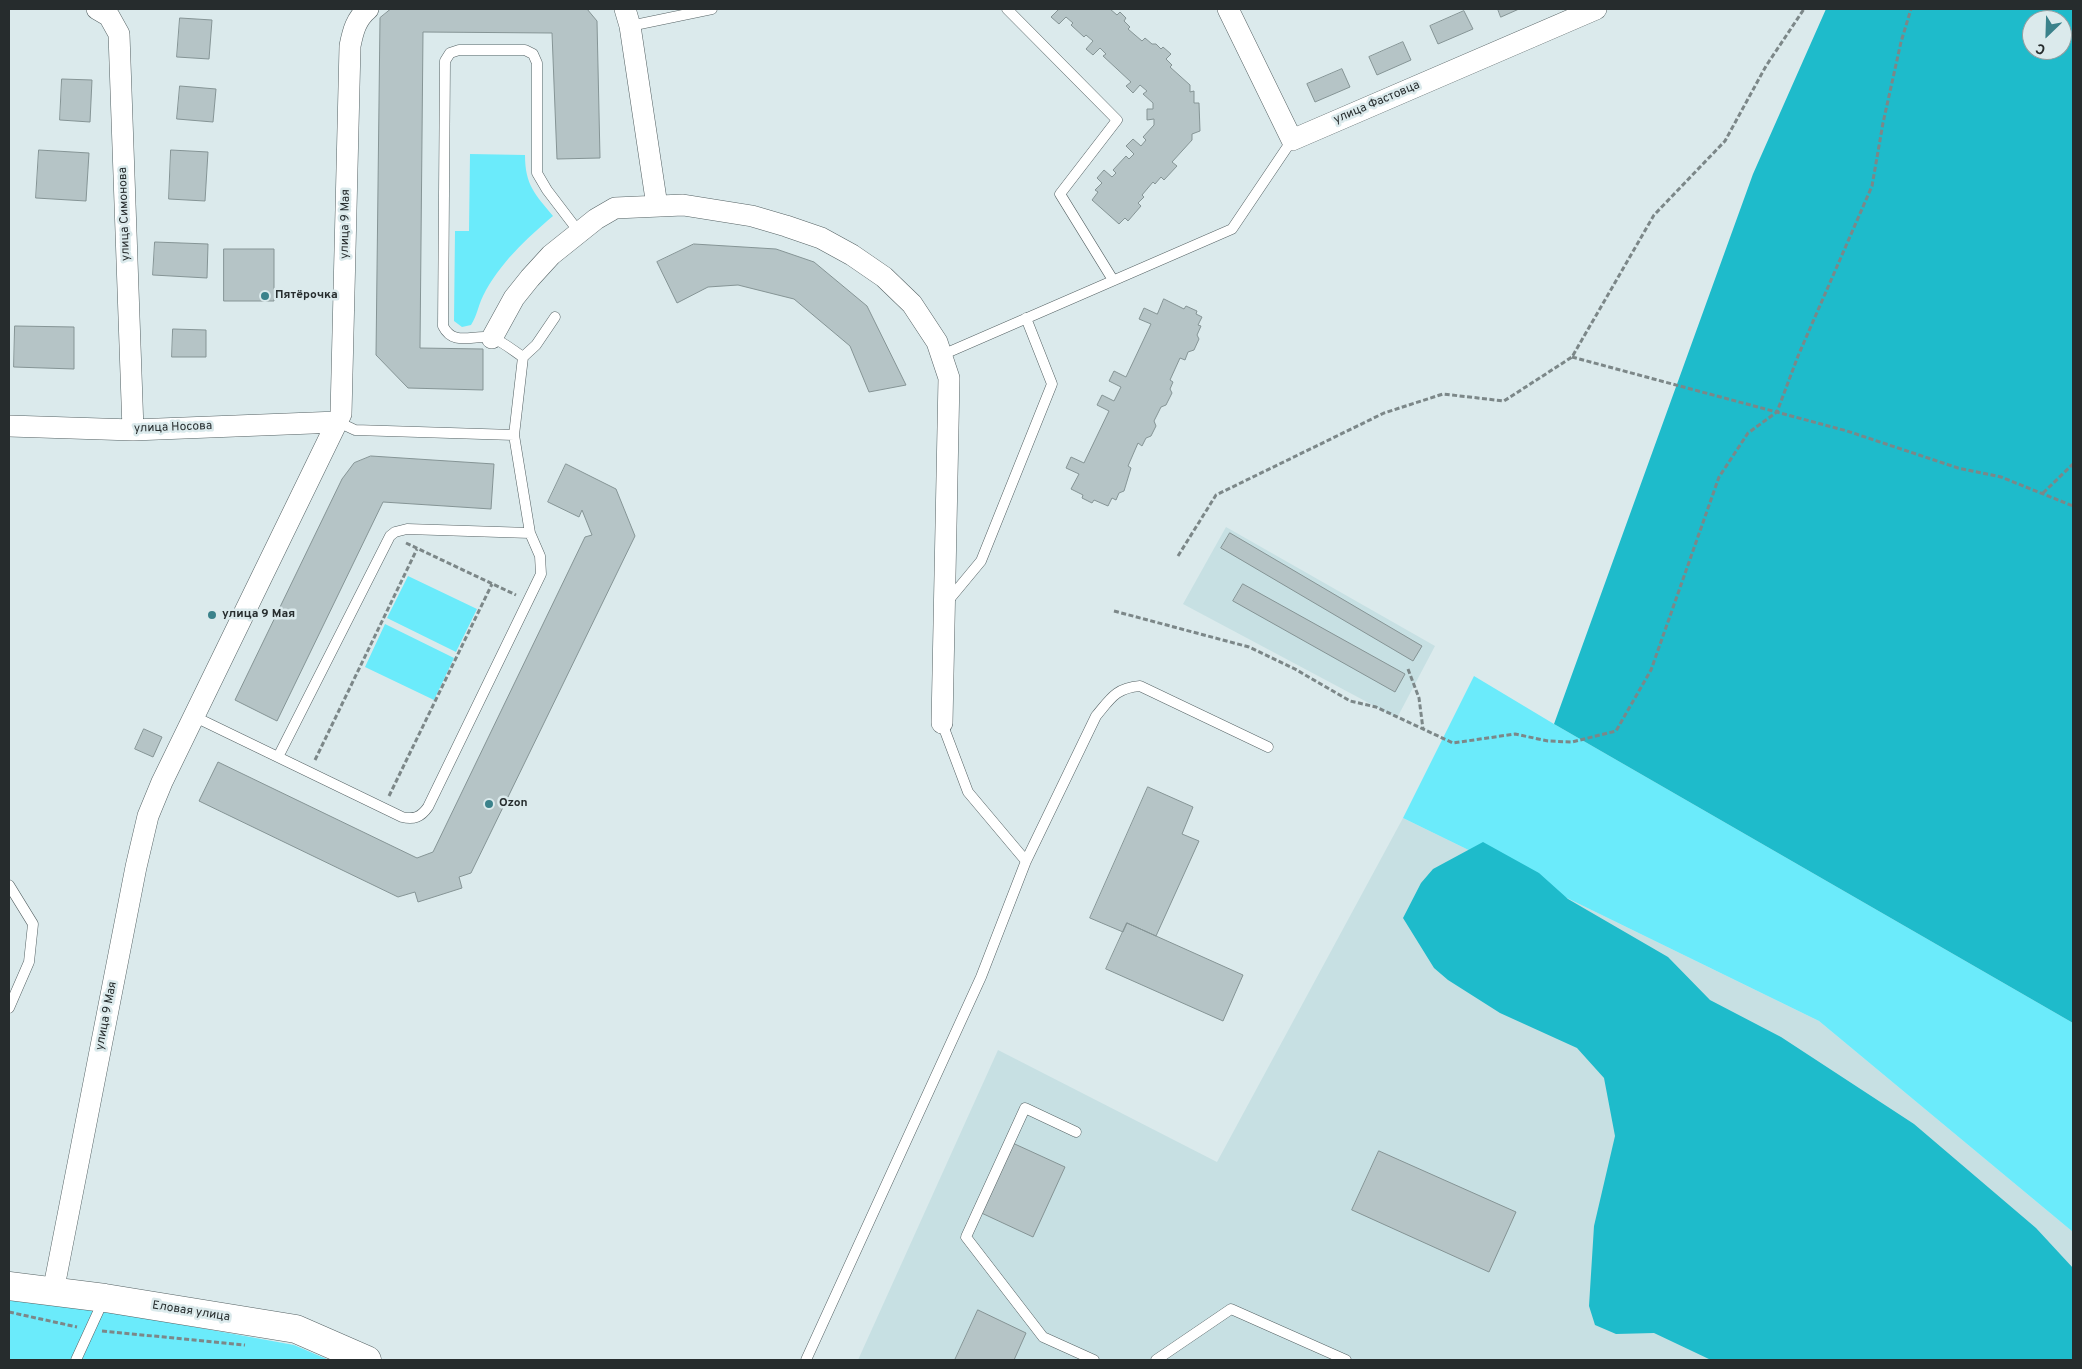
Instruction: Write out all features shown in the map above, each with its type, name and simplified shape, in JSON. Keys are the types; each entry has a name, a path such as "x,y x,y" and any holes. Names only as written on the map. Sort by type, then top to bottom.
{"main road":[{"name":"Еловая улица","path":"9,1286 105,1298 296,1329 368,1360"}],"street":[{"name":"улица Симонова","path":"97,9 109,16 119,34 133,430"},
{"name":"улица 9 Мая","path":"53,1292 146,824 162,782 338,422 342,406 350,46 352,33 358,19 368,9"},
{"path":"1228,9 1292,140"},
{"name":"улица Фастовца","path":"1292,140 1596,9"},
{"path":"627,17 657,206"},
{"path":"492,338 514,298 551,255 578,232 615,208 683,205 752,216 821,238 852,255 884,277 912,304 938,342 949,378 942,723"},
{"name":"улица Носова","path":"9,426 133,430 338,422"}],"lane":[{"path":"627,17 712,9"},
{"path":"1007,9 1117,120 1060,194 1113,280"},
{"path":"523,357 492,338 455,338 447,334 443,326 445,61 450,53 459,50 525,50 533,54 537,63 537,173 578,232"},
{"path":"942,355 1232,228 1292,140"},
{"path":"193,716 383,808 410,819 423,814 541,574 540,556 530,533 514,435 523,357 536,345 556,317"},
{"path":"945,604 981,561 1052,384 1026,318"},
{"path":"338,422 355,430 514,435"},
{"path":"278,757 390,536 407,529 530,533"},
{"path":"806,1360 981,977 1026,861 1096,716 1111,698 1124,688 1140,686 1268,747"},
{"path":"942,723 968,792 1026,861"},
{"path":"9,885 33,924 29,962 9,1008"},
{"path":"1076,1132 1025,1108 966,1237 1042,1337 1094,1360"},
{"path":"76,1360 105,1298"},
{"path":"1156,1360 1231,1309 1346,1360"}],"path":[{"path":"1178,556 1216,495 1384,413 1443,394 1504,401 1572,356 1654,215 1725,140 1766,66 1804,9"},
{"path":"1114,611 1249,647 1295,669 1350,701 1376,707 1453,744 1515,734 1548,741 1572,742 1616,731 1651,670 1719,478 1748,433 1777,412 1798,356 1872,186 1889,96 1911,9"},
{"path":"1572,356 1848,431 1958,468 2001,477 2073,506"},
{"path":"2043,493 2073,464"},
{"path":"390,536 528,601"},
{"path":"309,772 417,548"},
{"path":"383,808 492,584"},
{"path":"1408,669 1419,698 1423,729"},
{"path":"9,1312 90,1330 251,1346"}],"shaded area":[{"path":"1826,9 2073,9 2073,1023 1554,724 1753,174"},
{"path":"470,154 525,155 529,182 536,195 553,216 523,243 505,263 489,284 471,325 462,327 454,321 455,231 469,231"},
{"path":"1226,527 1435,646 1397,718 1183,604"},
{"path":"408,576 477,609 456,652 387,618"},
{"path":"385,624 454,658 434,700 365,667"},
{"path":"1474,676 2073,1023 2073,1232 1819,1021 1403,818"},
{"path":"1403,818 1819,1021 2073,1232 2073,1360 858,1360 998,1050 1217,1162"},
{"path":"1483,842 1539,873 1568,899 1668,957 1710,1000 1781,1037 1914,1124 2036,1228 2073,1268 2073,1360 1711,1360 1654,1333 1616,1334 1595,1325 1589,1306 1594,1226 1615,1136 1604,1078 1577,1048 1500,1013 1448,980 1434,968 1403,918 1421,883 1433,869"},
{"path":"9,1295 42,1299 294,1345 329,1360 9,1360"}],"building":[{"path":"391,9 587,9 597,21 600,158 557,159 552,33 423,32 420,348 483,349 483,390 408,388 376,355 380,18"},
{"path":"1057,9 1110,9 1117,15 1120,12 1126,18 1124,21 1130,27 1128,29 1142,41 1145,38 1161,49 1163,47 1171,54 1166,59 1172,65 1170,67 1190,85 1190,92 1194,91 1194,103 1199,103 1200,131 1192,134 1192,140 1172,162 1177,166 1164,180 1161,177 1155,184 1153,182 1138,203 1141,206 1128,221 1125,218 1119,224 1092,200 1098,192 1095,190 1102,183 1097,178 1104,170 1112,177 1116,173 1113,170 1126,156 1129,159 1134,154 1126,146 1133,139 1141,146 1146,140 1143,137 1154,125 1154,119 1147,120 1147,109 1153,109 1153,103 1143,94 1147,91 1140,85 1133,93 1126,86 1131,82 1103,56 1106,54 1100,48 1093,55 1086,49 1093,41 1086,35 1084,37 1071,25 1073,23 1066,17 1059,24 1051,17"},
{"path":"1498,9 1519,9 1501,17"},
{"path":"1464,11 1473,29 1438,44 1430,26"},
{"path":"180,18 212,20 209,59 177,57"},
{"path":"1403,42 1411,60 1377,75 1369,57"},
{"path":"1342,69 1350,87 1315,102 1307,84"},
{"path":"62,79 92,80 90,122 60,120"},
{"path":"180,86 216,89 213,122 177,119"},
{"path":"39,150 89,153 86,201 36,198"},
{"path":"171,150 208,152 205,201 169,199"},
{"path":"155,242 208,244 207,278 153,275"},
{"path":"694,244 776,249 814,262 867,306 906,385 869,392 850,346 794,299 738,285 708,287 677,303 657,262"},
{"path":"224,249 274,249 274,301 224,301"},
{"path":"1164,299 1184,309 1186,306 1197,311 1196,314 1202,317 1198,325 1201,326 1197,335 1199,339 1194,350 1188,352 1185,360 1180,358 1170,380 1173,382 1170,389 1172,393 1166,405 1161,407 1154,421 1156,426 1151,436 1146,438 1142,446 1138,443 1128,466 1131,468 1124,491 1119,493 1116,500 1112,498 1108,506 1094,500 1092,503 1082,498 1083,495 1071,489 1079,474 1066,468 1071,457 1084,463 1109,411 1097,405 1102,395 1114,401 1121,387 1109,381 1114,371 1126,377 1151,324 1139,319 1144,308 1157,314"},
{"path":"15,326 74,327 74,369 14,367"},
{"path":"173,329 206,330 206,357 172,357"},
{"path":"371,456 494,464 491,509 383,502 277,721 235,700 342,479 354,463"},
{"path":"566,464 616,489 635,536 471,873 459,877 462,888 418,902 415,892 398,897 199,801 218,762 417,858 433,852 585,537 592,535 582,510 579,517 548,502"},
{"path":"1230,533 1422,646 1413,661 1221,548"},
{"path":"1243,584 1405,674 1395,692 1233,601"},
{"path":"144,729 162,737 153,757 135,749"},
{"path":"1148,787 1193,807 1182,834 1199,841 1156,936 1127,923 1123,932 1090,918"},
{"path":"1127,923 1243,975 1223,1021 1106,969"},
{"path":"1006,1140 1065,1167 1033,1237 975,1210"},
{"path":"1379,1151 1516,1212 1489,1272 1352,1210"},
{"path":"978,1310 1026,1333 1014,1360 955,1360"}],"place":[{"name":"Пятёрочка","path":"265,296"},
{"name":"улица 9 Мая","path":"212,615"},
{"name":"Ozon","path":"489,804"}]}
